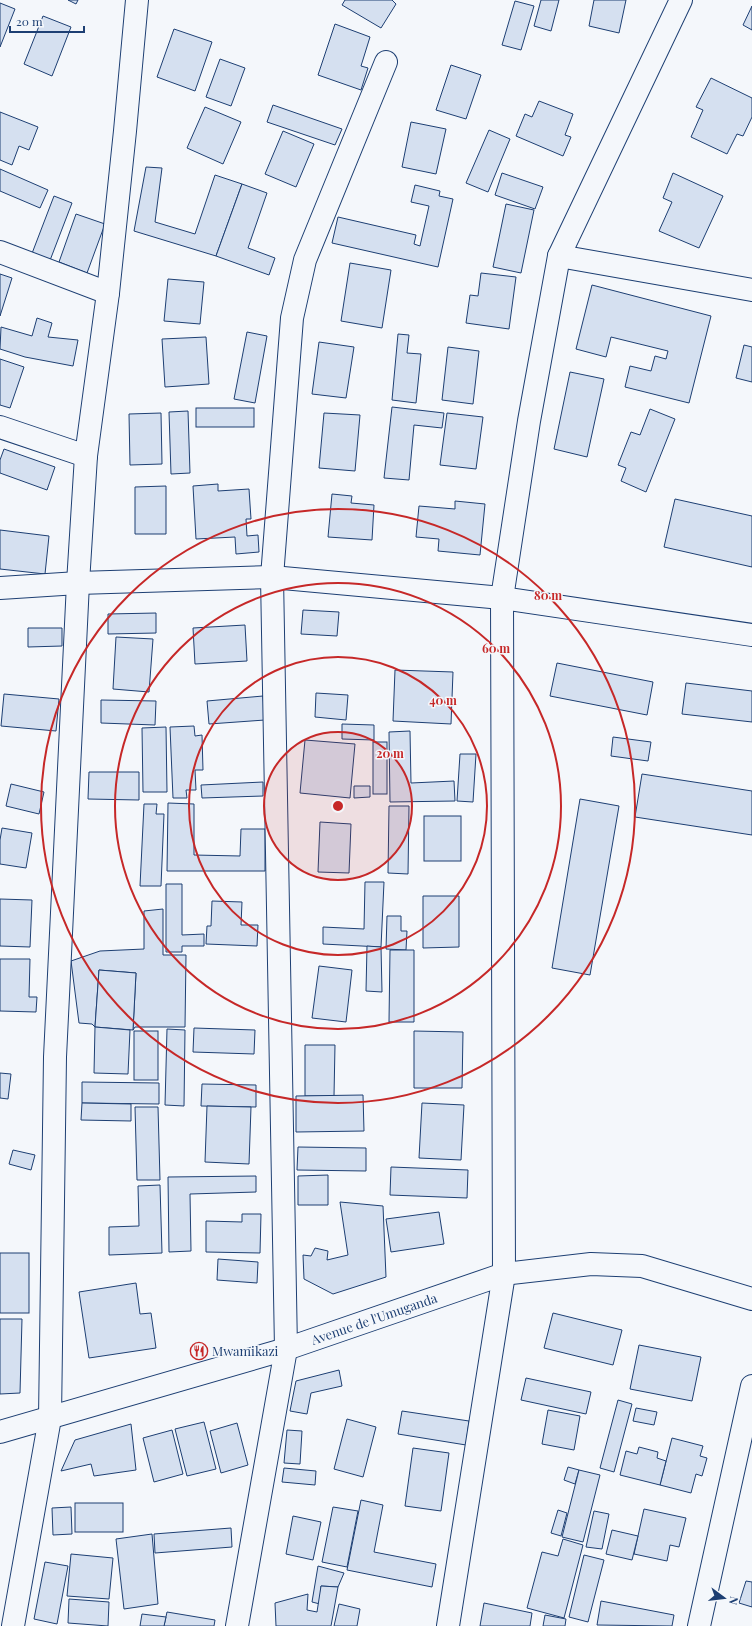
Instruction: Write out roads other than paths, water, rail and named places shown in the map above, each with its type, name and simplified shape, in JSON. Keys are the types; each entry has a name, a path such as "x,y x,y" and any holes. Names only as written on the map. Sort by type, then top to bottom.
{"street":[{"path":"14,1626 50,1418 55,1057 78,584 86,456 108,293 125,131 136,0"},
{"path":"448,1626 504,1274 502,598 529,421 559,256 681,0"},
{"path":"237,1626 286,1349 272,577 292,318 305,260 386,62"},
{"path":"0,252 108,293"},
{"path":"559,256 752,290"},
{"path":"0,427 86,456"},
{"path":"0,588 272,577 502,598 752,635"},
{"name":"Avenue de l'Umuganda","path":"0,1432 286,1349 504,1274 591,1264 642,1266 752,1299"},
{"path":"699,1626 752,1386"}],"place":[{"name":"Mwamikazi","path":"199,1351"}]}
